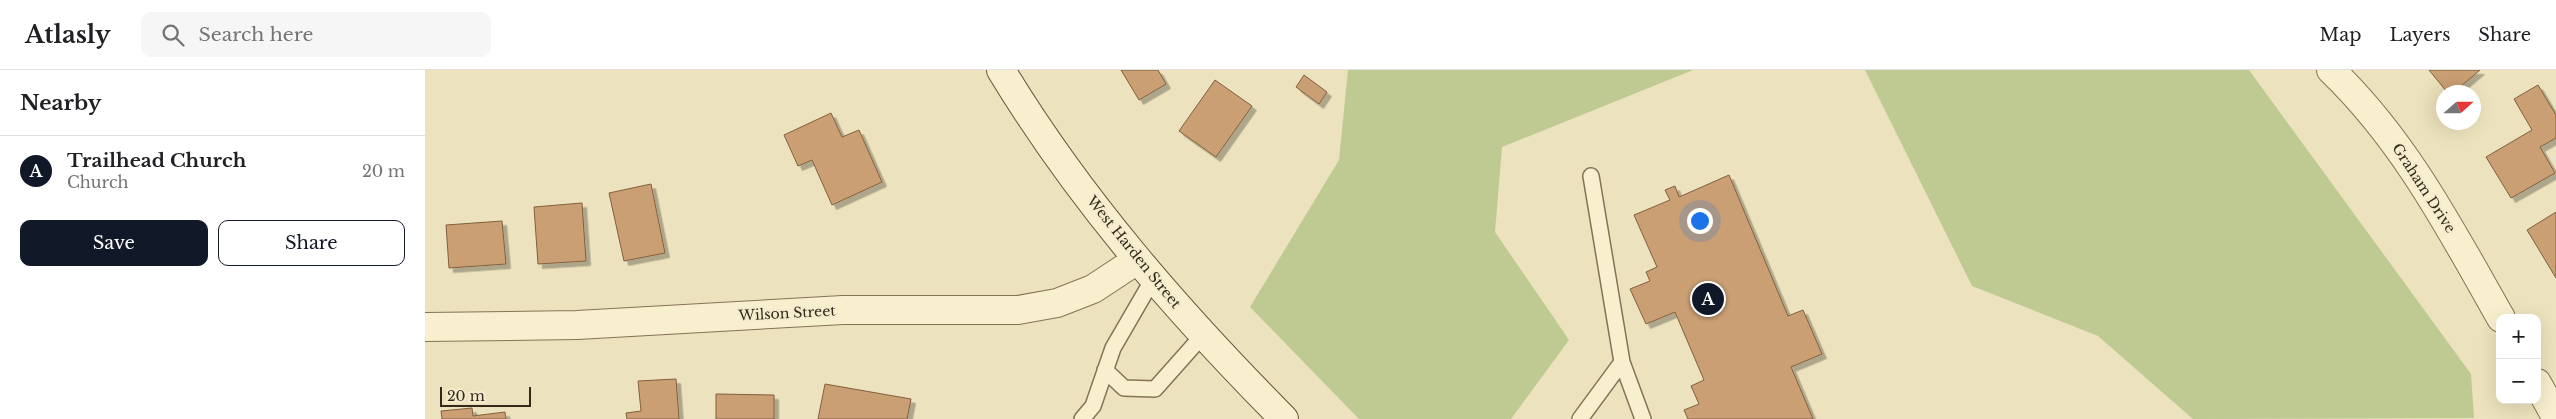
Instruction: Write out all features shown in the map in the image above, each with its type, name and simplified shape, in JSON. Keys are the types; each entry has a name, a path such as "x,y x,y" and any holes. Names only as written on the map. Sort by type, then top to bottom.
{"street":[{"name":"West Harden Street","path":"1001,70 1035,127 1145,270 1203,335 1284,419"},
{"name":"Graham Drive","path":"2331,70 2393,139 2433,196 2499,314"},
{"name":"Wilson Street","path":"425,327 577,325 843,310 1018,310 1057,303 1145,270"},
{"path":"2541,394 2549,415"}],"lane":[{"path":"1591,176 1622,362 1643,419"},
{"path":"1082,419 1093,406 1113,348 1145,270"},
{"path":"1105,370 1123,388 1155,389 1203,335"},
{"path":"1581,419 1622,362"}],"green space":[{"path":"1348,70 1693,70 1502,147 1495,232 1569,340 1511,419 1359,419 1250,307 1339,160"},
{"path":"1865,70 2249,70 2471,374 2474,418 2193,419 2098,336 1972,286"}],"building":[{"path":"1121,70 1158,70 1166,84 1139,100"},
{"path":"2429,70 2480,70 2462,85 2441,85"},
{"path":"1304,75 1327,92 1319,104 1296,87"},
{"path":"1215,80 1252,106 1216,157 1179,131"},
{"path":"2538,85 2556,115 2556,138 2540,147 2555,173 2511,198 2486,157 2532,130 2514,99"},
{"path":"831,113 842,137 859,130 882,182 832,205 812,160 798,166 784,135"},
{"path":"1729,175 1788,316 1803,310 1822,354 1791,367 1813,419 1688,419 1684,410 1699,404 1691,386 1704,380 1675,312 1646,324 1630,289 1650,281 1646,272 1657,267 1634,215 1670,200 1665,190 1675,186 1679,197"},
{"path":"651,184 665,253 624,261 609,193"},
{"path":"582,203 586,261 538,264 534,207"},
{"path":"2556,212 2556,278 2527,230"},
{"path":"502,221 506,264 449,268 446,225"},
{"path":"676,379 679,419 627,419 626,413 641,411 638,381"},
{"path":"825,384 911,399 907,419 818,419"},
{"path":"716,394 774,395 774,419 716,419"},
{"path":"472,408 473,416 505,412 506,419 442,419 441,411"}],"place":[{"name":"Trailhead Church","path":"1708,299"}]}
